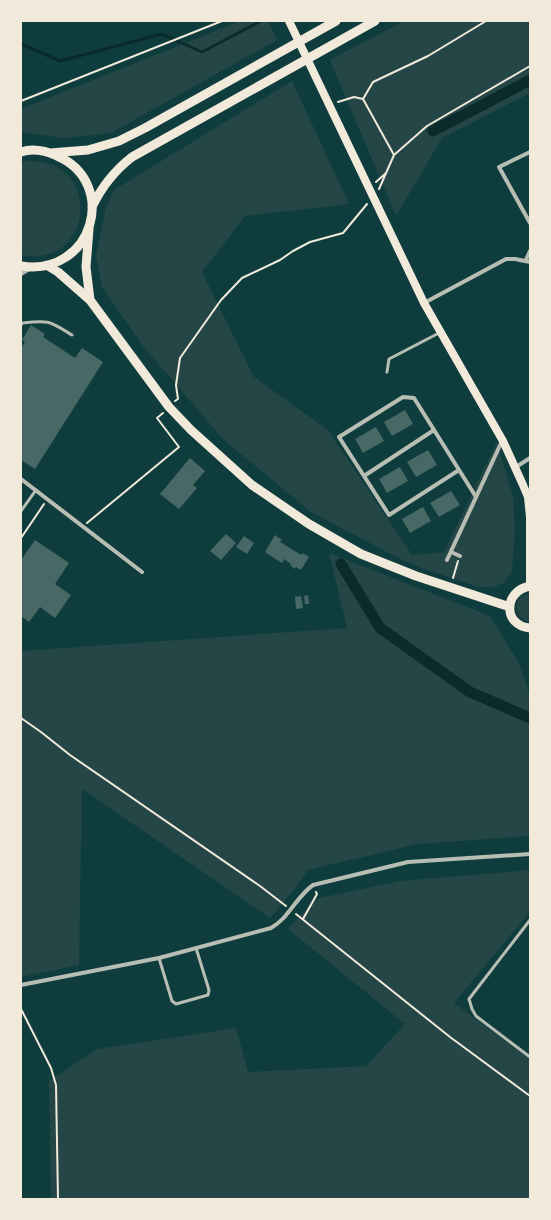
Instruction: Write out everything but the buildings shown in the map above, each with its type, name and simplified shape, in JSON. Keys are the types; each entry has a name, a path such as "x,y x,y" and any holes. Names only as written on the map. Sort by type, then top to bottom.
{"main road":[{"path":"289,21 424,303 516,467 528,497 530,517 530,586 524,587 514,595 510,607 514,620 519,625 530,628"},
{"path":"50,153 88,150 119,141 145,128 336,21"},
{"path":"92,207 107,180 120,166 132,158 375,21"},
{"path":"21,152 37,150 63,158 75,167 84,179 90,192 92,207 86,267 90,300"},
{"path":"21,266 31,268 48,266 61,261 73,252 82,242 89,229"},
{"path":"48,266 58,272 90,300 169,407 197,435 252,485 282,507 361,554 416,576 510,607"}],"street":[{"path":"530,152 499,167 530,223"},
{"path":"424,303 506,260 515,259 528,261 530,251"},
{"path":"21,274 31,268"},
{"path":"459,470 389,515 339,437 403,397 414,398 459,470 476,498"},
{"path":"364,476 434,430"},
{"path":"447,560 502,441"},
{"path":"516,467 530,458"},
{"path":"21,479 48,498 142,572"},
{"path":"451,552 460,556"},
{"path":"21,985 159,958 271,928 283,919 305,890 313,885 408,862 530,854"}],"lane":[{"path":"21,325 43,321 51,322 72,336"},
{"path":"387,372 389,359 441,333"},
{"path":"21,511 36,490"},
{"path":"530,920 469,999 476,1016 530,1057"},
{"path":"159,958 172,1001 176,1004 208,995 209,990 196,948"}],"path":[{"path":"21,101 222,21"},
{"path":"363,98 373,82 428,56 486,21"},
{"path":"372,193 380,187 394,156 427,126 530,66"},
{"path":"329,104 354,97 363,98"},
{"path":"363,98 394,156"},
{"path":"83,526 179,447 157,418 178,399 176,385 180,358 221,300 242,278 280,260 310,242 343,233 387,173"},
{"path":"21,538 48,498"},
{"path":"450,587 460,556"},
{"path":"21,718 70,755 260,886 450,1037 530,1096"},
{"path":"303,919 316,894 313,885"},
{"path":"21,1009 51,1068 56,1086 58,1199"}],"shaded area":[{"path":"240,21 268,21 277,40 111,133 63,138 21,132 21,109"},
{"path":"404,21 530,21 530,93 442,138 396,216 330,60"},
{"path":"292,81 349,204 245,216 202,272 254,377 328,430 412,555 444,552 497,442 513,497 515,531 512,571 504,583 492,587 479,587 430,571 402,560 311,512 223,439 143,346 102,287 96,256 106,207 114,190"},
{"path":"28,161 53,165 69,177 78,194 80,213 75,231 64,246 45,255 21,255 21,162"},
{"path":"329,553 490,616 520,665 530,696 530,836 418,844 308,870 295,889 270,918 82,789 79,965 21,977 21,651 347,628"},
{"path":"530,593 530,622 519,616 517,605 520,597"},
{"path":"530,870 530,912 454,1003 530,1059 530,1199 51,1199 49,1081 97,1049 236,1028 248,1072 366,1066 405,1024 288,929 315,899 400,881"}],"waterway":[{"path":"21,44 60,61 162,34 202,52 261,21"},
{"path":"433,131 530,80"},
{"path":"341,564 380,628 470,692 530,718"}]}
